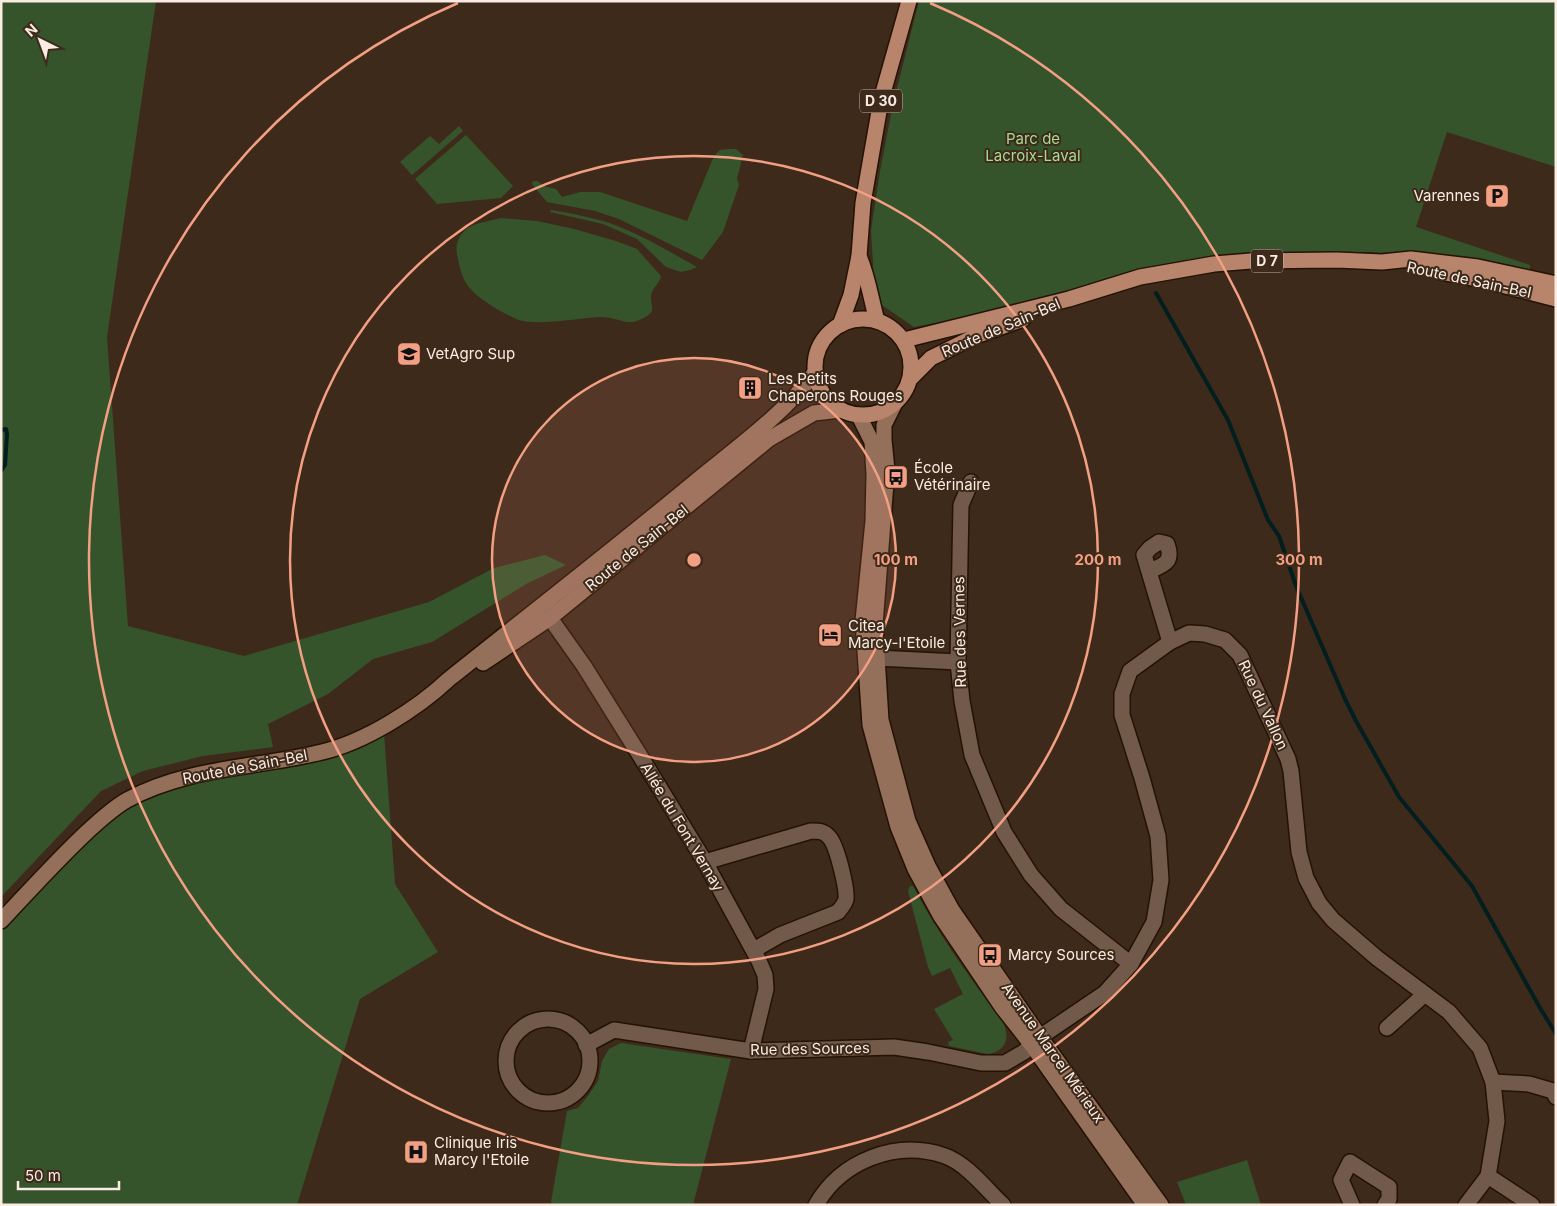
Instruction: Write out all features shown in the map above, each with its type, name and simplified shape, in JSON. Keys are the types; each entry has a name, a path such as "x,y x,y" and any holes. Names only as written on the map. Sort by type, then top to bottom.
{"main road":[{"name":"D 30","path":"840,325 852,295 859,256 863,203 881,100 909,1"},
{"name":"D 30","path":"859,256 866,274 869,293 877,320"},
{"name":"Route de Sain-Bel","path":"904,340 1069,299 1147,275 1214,264 1251,261 1336,260 1382,262 1411,259 1478,267 1556,284"},
{"name":"Route de Sain-Bel","path":"1382,262 1482,280 1556,299"},
{"name":"Route de Sain-Bel","path":"911,378 931,358 976,336 1032,316 1069,299"},
{"path":"852,320 877,320 889,326 904,340 910,352 911,378 905,393 894,405 883,412 859,416 840,410 828,400 819,387 815,372 816,356 823,340 840,325 852,320"},
{"name":"Route de Sain-Bel","path":"435,692 746,440 802,390 815,372"},
{"name":"Avenue Marcel Mérieux","path":"894,405 884,425 887,470 875,625 881,720 908,821 928,866 952,910 1145,1205"},
{"name":"Route de Sain-Bel","path":"1,921 68,849 126,800 188,776 323,752 363,737 402,715 550,618 769,439 814,413 840,410"},
{"name":"Avenue Marcel Mérieux","path":"859,416 872,442 874,474 873,521 863,621 870,725 898,827 916,869 940,916 1002,1007 1036,1041 1161,1205"}],"street":[{"name":"Rue des Vernes","path":"971,482 961,505 958,662 962,701 972,755 1004,832 1031,875 1061,909 1131,964"},
{"path":"550,618 550,609 596,572 596,563"},
{"path":"1149,570 1170,642"},
{"name":"Allée du Font Vernay","path":"550,618 594,683 705,862 766,975 766,989 751,1051"},
{"name":"Rue du Vallon","path":"1036,1041 1105,992 1131,964 1154,922 1161,880 1158,836 1122,715 1122,694 1130,672 1170,642 1189,634 1205,634 1225,640 1240,655 1288,759 1291,771 1298,852 1306,878 1319,903 1333,920 1377,958 1449,1012 1480,1048 1493,1082 1497,1121 1488,1176 1466,1205"},
{"path":"877,658 958,662"},
{"path":"705,862 811,831 825,833 834,844 846,898 844,905 838,912 780,935 754,950"},
{"path":"1387,1028 1425,994"},
{"path":"550,1019 574,1028 586,1045 590,1057 589,1070 584,1082 576,1093 565,1100 554,1103 533,1101 523,1096 510,1080 506,1069 507,1052 516,1034 537,1020 550,1019"},
{"name":"Rue des Sources","path":"586,1045 614,1030 751,1051 894,1047 981,1063 1005,1063 1024,1052 1036,1041"},
{"path":"1493,1082 1529,1084 1553,1091 1556,1097"},
{"path":"816,1205 824,1192 842,1173 863,1160 891,1152 917,1150 946,1156 966,1169 1004,1205"},
{"path":"1352,1205 1341,1180 1350,1162 1389,1187 1389,1199 1385,1205"},
{"path":"1488,1176 1532,1205"}],"green space":[{"path":"1,1 156,1 107,337 128,626 244,656 429,602 494,568 545,555 566,565 528,583 432,642 373,659 328,694 268,724 273,747 203,756 143,771 101,791 1,897"},
{"name":"Parc de Lacroix-Laval","path":"919,1 1556,1 1556,167 1447,132 1416,227 1530,265 1530,273 1429,255 1368,252 1267,252 1150,267 961,318 914,327 880,304 874,280 871,230 893,104"},
{"path":"459,126 463,131 412,175 400,162 430,136 439,144"},
{"path":"466,135 513,186 501,198 437,204 415,179"},
{"path":"736,149 743,155 737,179 739,185 723,232 702,260 619,219 595,211 547,202 532,184 533,181 538,181 543,186 556,189 562,197 580,192 600,192 687,221 714,156 720,150"},
{"path":"551,210 595,219 620,227 697,267 681,272 666,267 637,239 603,224 550,212"},
{"path":"501,218 537,221 574,229 637,249 661,276 652,293 651,313 633,322 603,317 527,322 506,314 490,304 476,294 466,283 460,269 457,247 460,236 468,228"},
{"path":"384,733 395,884 438,952 360,999 297,1205 1,1205 1,931 116,812 150,796 210,777 280,769 323,759"},
{"path":"910,886 913,886 944,939 1003,1022 1006,1038 1003,1047 999,1050 988,1054 949,1046 948,1042 953,1040 934,1009 963,994 950,968 932,976 908,891"},
{"path":"621,1043 731,1059 693,1205 553,1205 551,1202 567,1111 578,1108 588,1096 598,1081 602,1061 609,1049"},
{"path":"1247,1160 1261,1205 1186,1205 1177,1182"}],"waterway":[{"path":"1156,293 1228,420 1268,520 1279,536 1296,586 1356,721 1399,797 1472,886 1556,1034"},
{"path":"1,430 6,429 7,434 5,465 1,471"}],"place":[{"name":"Varennes","path":"1497,196"},
{"name":"VetAgro Sup","path":"409,354"},
{"name":"Les Petits Chaperons Rouges","path":"750,388"},
{"name":"École Vétérinaire","path":"896,477"},
{"name":"Citea Marcy-l'Etoile","path":"830,635"},
{"name":"Marcy Sources","path":"990,955"},
{"name":"Clinique Iris Marcy l'Etoile","path":"416,1152"}]}
